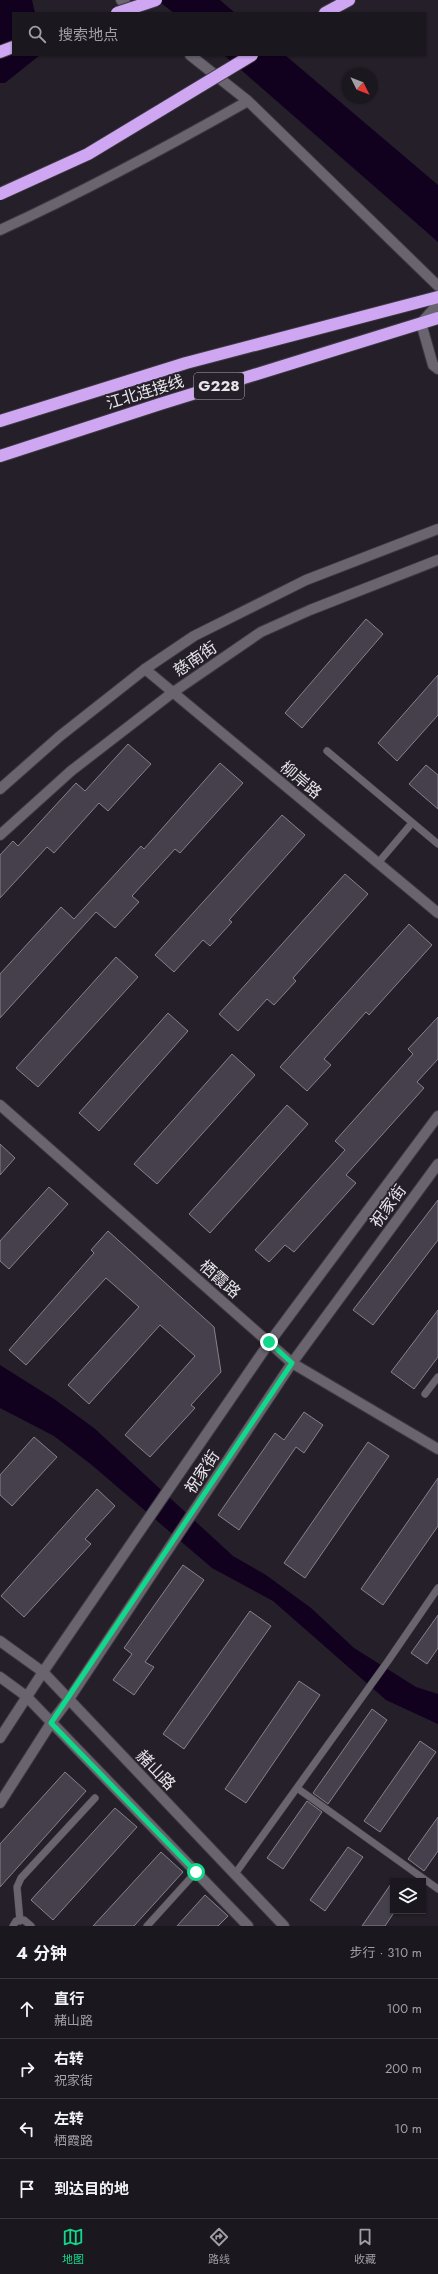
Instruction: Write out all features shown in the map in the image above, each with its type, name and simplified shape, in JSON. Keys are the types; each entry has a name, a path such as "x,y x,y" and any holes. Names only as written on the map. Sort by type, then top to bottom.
{"highway":[{"path":"120,12 156,0"},
{"path":"327,12 349,0"},
{"path":"0,52 12,47"},
{"path":"0,194 88,154 250,56"},
{"name":"江北连接线","path":"0,421 186,363 438,297"},
{"name":"江北连接线","path":"0,456 160,404 438,318"}],"street":[{"path":"121,0 136,12"},
{"path":"191,56 248,101 438,286"},
{"path":"0,230 97,184 170,146 248,101"},
{"path":"438,304 421,323 433,365 438,369"},
{"name":"慈南街","path":"0,789 60,736 145,669 194,636 306,580 438,529"},
{"name":"慈南街","path":"0,835 71,771 172,693 261,632 310,610 438,560"},
{"name":"柳岸路","path":"145,669 438,913"},
{"name":"栖霞路","path":"0,1105 292,1363 438,1449"},
{"name":"祝家街","path":"0,1738 26,1696 269,1342 438,1116"},
{"name":"祝家街","path":"0,1802 51,1723 69,1699 292,1363 438,1164"},
{"name":"赭山路","path":"0,1641 43,1672 284,1926"},
{"path":"0,1677 26,1696 248,1926"}],"lane":[{"path":"327,751 438,844"},
{"path":"378,863 412,823"},
{"path":"425,1394 438,1377"},
{"path":"235,1874 388,1661 438,1588"},
{"path":"297,1788 438,1889"},
{"path":"20,1921 17,1887 21,1878 95,1798"},
{"path":"147,1926 196,1872"},
{"path":"13,1926 16,1921 24,1920 31,1926"}],"shaded area":[{"path":"0,0 32,0 35,12 12,12 12,56 39,56 5,83 0,83"},
{"path":"157,0 220,0 234,12 173,12"},
{"path":"225,56 286,56 438,185 438,242"},
{"path":"0,1365 54,1399 94,1428 233,1556 266,1575 311,1608 354,1648 416,1687 438,1694 438,1724 386,1700 273,1601 212,1568 93,1466 54,1436 0,1408"}],"building":[{"path":"366,619 383,634 302,728 285,713"},
{"path":"438,675 438,715 397,761 378,743"},
{"path":"128,744 151,764 108,811 99,803 54,853 47,847 0,898 0,855 13,841 18,846 76,783 85,791"},
{"path":"220,763 243,783 180,853 175,849 132,896 139,902 115,928 96,912 0,1018 0,974 61,907 74,919 141,846 144,849"},
{"path":"426,765 438,775 438,809 409,784"},
{"path":"282,815 305,835 229,920 232,922 210,946 203,940 174,972 155,955"},
{"path":"345,874 368,894 293,978 296,981 274,1005 267,999 238,1031 219,1014"},
{"path":"409,924 432,945 369,1015 366,1012 324,1059 331,1065 307,1091 280,1067"},
{"path":"116,957 138,977 38,1087 16,1068"},
{"path":"168,1013 188,1031 99,1131 79,1113"},
{"path":"438,1017 438,1059 417,1082 424,1088 346,1175 356,1183 294,1252 285,1245 269,1262 255,1250 345,1150 335,1141 413,1054 408,1049"},
{"path":"232,1054 255,1075 157,1184 134,1164"},
{"path":"287,1105 308,1124 210,1233 189,1214"},
{"path":"0,1144 15,1158 0,1175"},
{"path":"49,1187 68,1204 9,1269 0,1261 0,1241"},
{"path":"438,1200 438,1240 373,1325 353,1310"},
{"path":"108,1231 214,1327 221,1372 191,1405 195,1408 150,1457 125,1435 195,1356 160,1325 89,1404 68,1385 139,1307 106,1278 26,1365 9,1350 94,1253 91,1250"},
{"path":"438,1310 438,1357 414,1389 391,1372"},
{"path":"304,1412 323,1425 304,1453 296,1447 239,1530 218,1515 275,1433 284,1440"},
{"path":"34,1437 57,1457 12,1506 0,1495 0,1475"},
{"path":"368,1442 389,1456 305,1578 284,1563"},
{"path":"438,1478 438,1526 383,1605 361,1589"},
{"path":"97,1489 115,1506 85,1539 91,1544 24,1617 1,1596"},
{"path":"183,1565 204,1580 145,1662 154,1667 134,1695 113,1680 132,1654 124,1648"},
{"path":"250,1611 271,1626 184,1749 163,1734"},
{"path":"438,1615 438,1648 427,1664 411,1653"},
{"path":"299,1681 320,1695 246,1803 225,1789"},
{"path":"372,1709 387,1720 328,1804 313,1793"},
{"path":"420,1741 436,1752 380,1832 364,1821"},
{"path":"65,1772 86,1791 0,1887 0,1844"},
{"path":"307,1801 322,1812 283,1869 267,1858"},
{"path":"115,1808 137,1827 53,1920 31,1900"},
{"path":"438,1817 438,1851 424,1871 408,1859"},
{"path":"348,1847 363,1857 325,1911 310,1900"},
{"path":"161,1852 183,1872 134,1926 93,1926"},
{"path":"390,1885 390,1914 393,1914 385,1926 362,1926"},
{"path":"205,1895 228,1916 218,1926 177,1926"}],"route":[{"path":"196,1872 51,1723 69,1699 292,1363 269,1342"}]}
